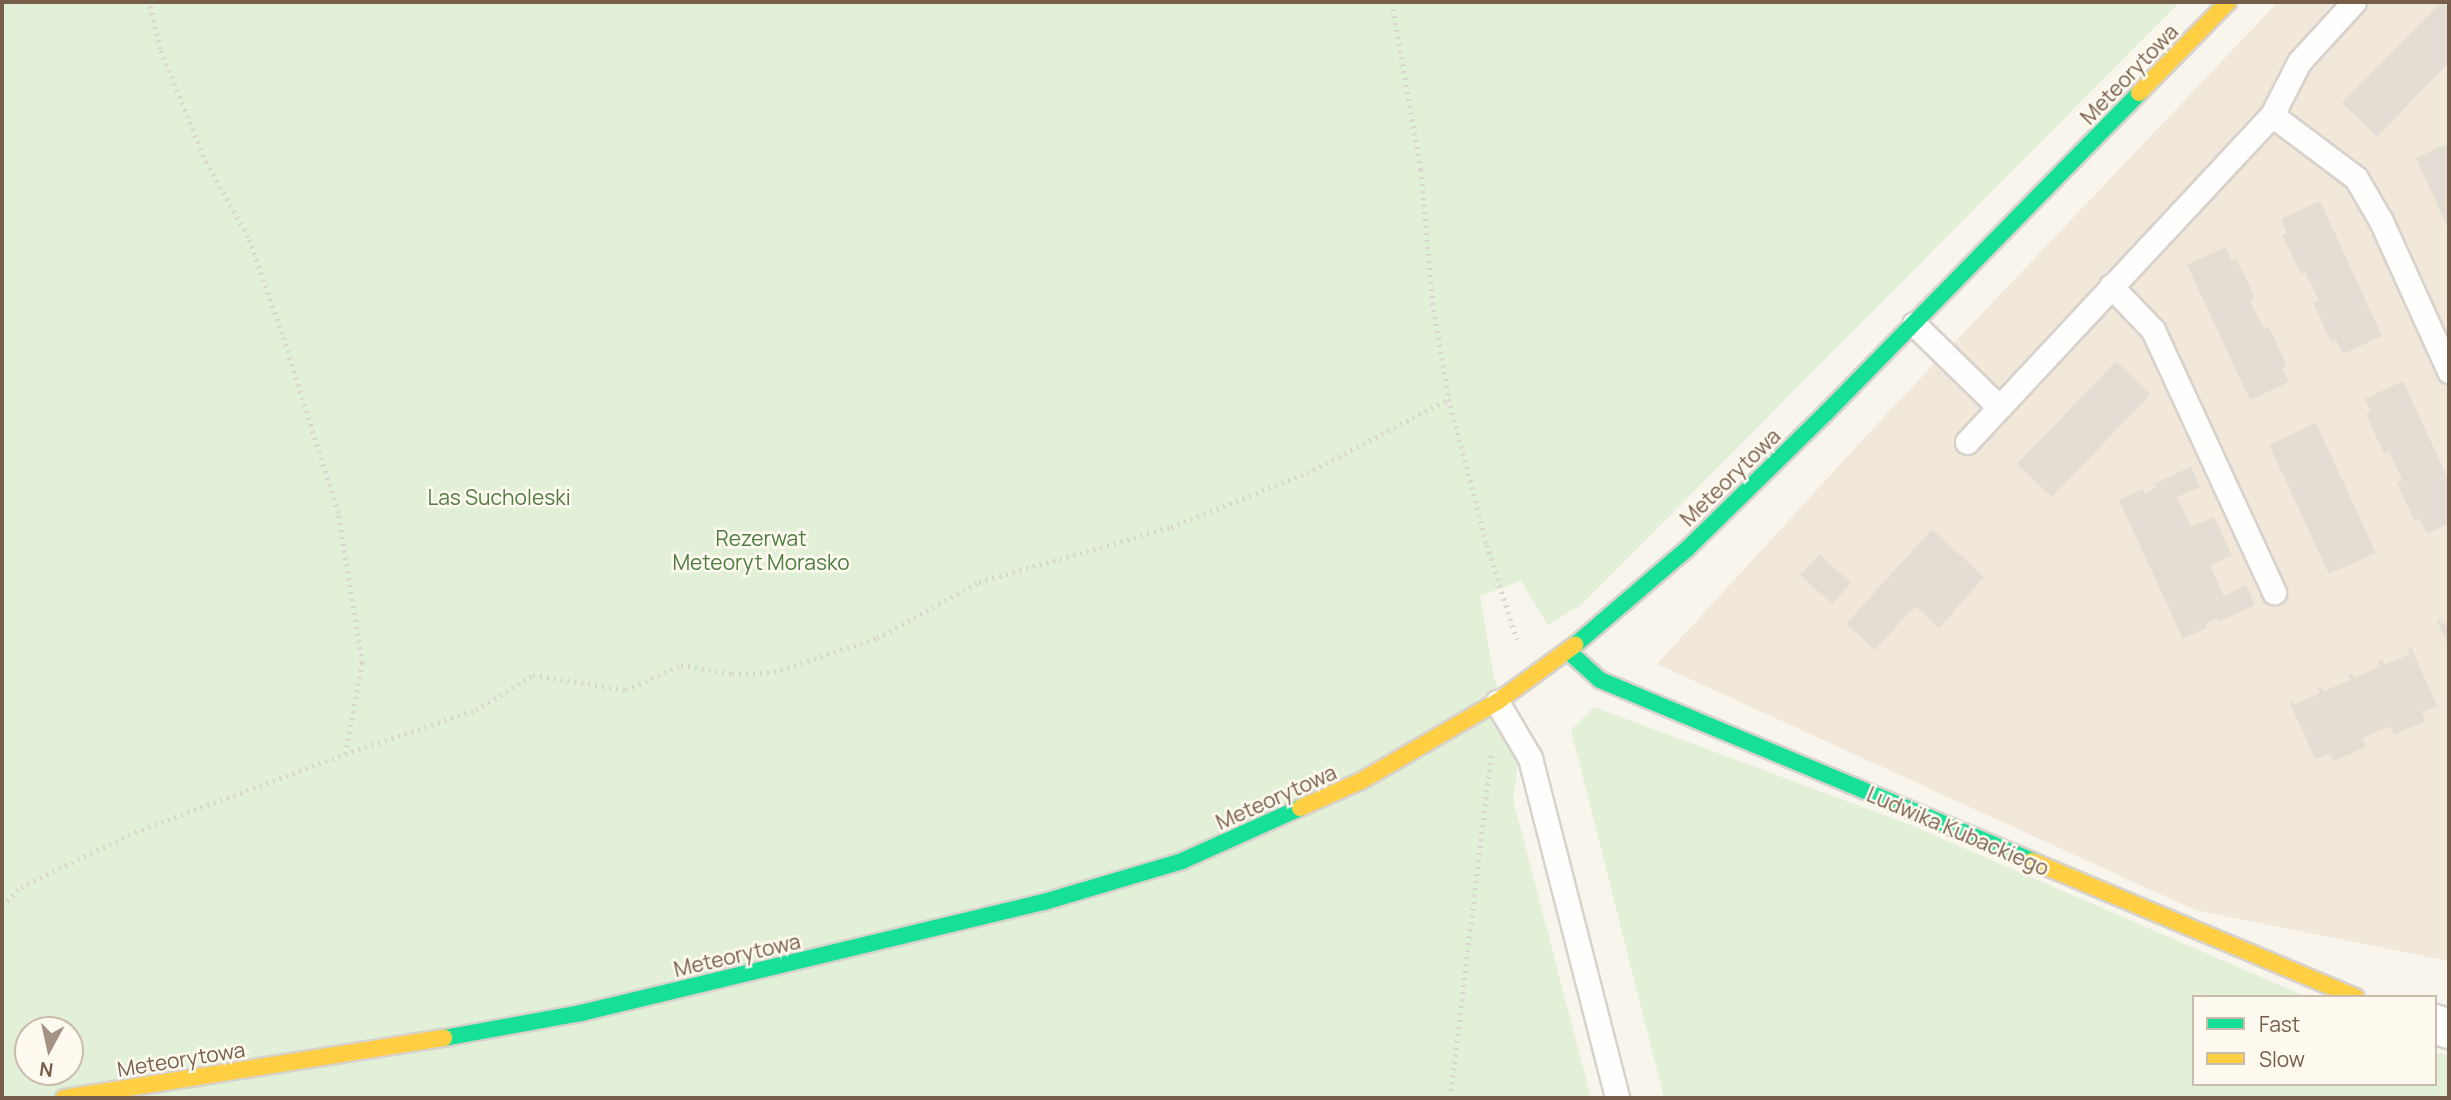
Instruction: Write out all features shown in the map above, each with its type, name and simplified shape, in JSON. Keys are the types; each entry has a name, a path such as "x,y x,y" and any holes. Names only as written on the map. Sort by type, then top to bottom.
{"street":[{"name":"Meteorytowa","path":"64,1098 398,1046 581,1013 1055,898 1182,861 1298,811 1416,751 1497,702 1568,651 1687,549 1916,327 2228,2"},
{"name":"Ludwika Kubackiego","path":"1568,651 1600,680 2351,995"}],"lane":[{"path":"1967,442 2272,115 2299,62 2352,2"},
{"path":"2272,115 2356,178 2381,221 2449,370"},
{"path":"2111,286 2153,330 2274,593"},
{"path":"1916,327 1999,407"},
{"path":"1497,702 1530,758 1617,1098"}],"path":[{"path":"149,2 160,49 206,163 248,237 338,513 362,663 345,754"},
{"path":"1392,2 1421,170 1433,303 1449,399 1487,545 1517,640 1542,669"},
{"path":"2,906 21,887 135,832 345,754 476,710 533,675 626,690 681,665 732,674 775,672 877,638 979,582 1171,527 1307,473 1449,399"},
{"path":"1450,1098 1497,702"}],"shaded area":[{"path":"2278,2 2449,2 2449,961 2195,910 1657,664 1880,421"}],"green space":[{"name":"Las Sucholeski","path":"2,2 2180,2 1581,605 1548,625 1521,581 1480,596 1494,677 1521,743 1513,799 1591,1098 2,1098"},
{"path":"1594,707 1911,825 2302,995 2192,995 2192,1086 2437,1086 2437,1053 2449,1056 2449,1098 1664,1098 1571,730"}],"building":[{"path":"2441,2 2449,8 2449,62 2377,137 2342,103"},
{"path":"2449,143 2449,230 2416,158"},
{"path":"2320,201 2382,336 2343,354 2336,340 2331,342 2313,303 2319,301 2305,272 2301,274 2282,235 2287,233 2281,219"},
{"path":"2225,247 2232,261 2237,259 2255,298 2250,300 2257,315 2264,329 2269,327 2287,366 2282,368 2289,382 2250,400 2187,265"},
{"path":"2116,361 2151,394 2052,497 2017,464"},
{"path":"2403,381 2449,481 2449,523 2427,534 2420,519 2415,522 2397,483 2402,480 2389,451 2384,454 2366,414 2371,412 2365,399"},
{"path":"2316,423 2376,553 2329,574 2269,445"},
{"path":"2191,467 2200,487 2177,497 2191,527 2214,517 2232,555 2210,566 2224,596 2246,585 2255,605 2220,621 2218,618 2205,624 2207,628 2183,639 2119,500 2143,489 2145,493 2157,487 2155,483"},
{"path":"1932,529 1984,577 1939,628 1915,606 1875,650 1846,624"},
{"path":"1819,554 1851,583 1832,604 1800,575"},
{"path":"2440,618 2442,624 2449,621 2449,648 2437,620"},
{"path":"2411,647 2437,706 2422,712 2426,721 2394,735 2390,727 2376,732 2362,739 2366,747 2334,761 2330,753 2315,759 2289,701 2292,700 2294,705 2320,693 2318,688 2322,687 2324,691 2350,680 2348,675 2352,673 2354,678 2380,666 2378,662 2382,660 2384,665 2410,654 2408,649"}],"traffic: fast":[{"path":"1575,645 1687,549 1827,412 2139,93"},
{"path":"1568,651 1600,680 2032,861"},
{"path":"444,1038 581,1013 1044,902 1182,861 1300,808"}],"traffic: slow":[{"path":"2139,93 2228,2"},
{"path":"1300,808 1361,781 1497,702 1575,645"},
{"path":"2032,861 2351,995"},
{"path":"64,1098 444,1038"}],"park label":[{"name":"Rezerwat Meteoryt Morasko","path":"761,550"}]}
